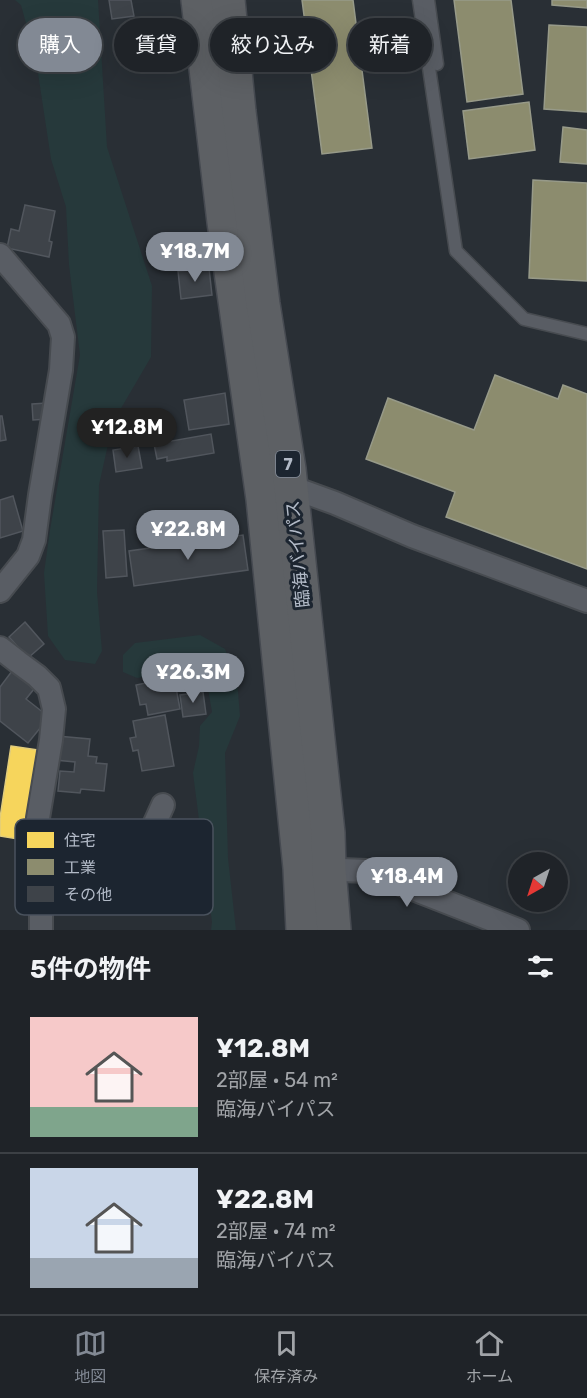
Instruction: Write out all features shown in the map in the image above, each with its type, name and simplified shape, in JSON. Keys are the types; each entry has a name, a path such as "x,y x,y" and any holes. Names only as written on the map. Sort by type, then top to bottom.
{"highway":[{"name":"臨海バイパス","path":"198,0 224,222 314,868 334,930"},
{"name":"臨海バイパス","path":"228,0 241,135 263,304 291,487 328,833 314,868 303,930"}],"street":[{"path":"0,255 59,324 63,337 61,370 34,540 28,556 0,591"},
{"path":"291,487 412,536 587,601"},
{"path":"0,648 49,688 54,709 38,819"},
{"path":"157,819 163,805"},
{"path":"314,868 367,871 518,930"}],"lane":[{"path":"420,0 456,251 524,319 587,334"},
{"path":"428,0 463,251 529,315 587,328"}],"shaded area":[{"path":"15,0 98,0 99,18 25,18 21,5"},
{"path":"102,65 107,147 152,286 151,357 113,422 99,485 97,592 102,651 95,664 65,660 48,636 44,573 80,355 69,265 66,207 51,159 38,72 102,72"},
{"path":"200,635 225,649 237,680 240,716 225,753 228,858 236,930 211,930 213,819 199,819 193,773 199,746 200,726 212,712 208,689 201,675 180,671 137,678 123,672 123,655 135,643"}],"building: 住宅":[{"path":"11,746 44,751 33,819 15,819 15,838 0,836 0,818"}],"building: 工業":[{"path":"302,0 353,0 355,18 348,18 348,72 362,72 372,148 322,154 311,72 336,72 336,18 304,18"},
{"path":"454,0 511,0 523,94 467,102"},
{"path":"552,0 587,0 587,8 552,5"},
{"path":"549,25 587,27 587,112 544,109"},
{"path":"529,102 535,150 469,159 463,111"},
{"path":"563,127 587,130 587,164 560,162"},
{"path":"533,180 587,183 587,281 529,278"},
{"path":"495,375 558,399 563,385 587,394 587,569 446,517 455,492 366,459 388,398 474,430"}],"building: その他":[{"path":"109,0 131,0 134,16 112,19"},
{"path":"25,205 55,211 49,241 52,242 49,257 7,248 11,229 19,231"},
{"path":"209,268 212,295 181,299 178,271"},
{"path":"225,393 229,424 189,430 184,400"},
{"path":"47,403 48,419 33,420 32,404"},
{"path":"0,416 2,416 6,440 0,441"},
{"path":"211,434 214,453 167,461 167,457 157,459 154,444"},
{"path":"138,446 142,468 116,472 113,450"},
{"path":"13,496 23,531 0,538 0,500"},
{"path":"124,530 127,576 106,578 103,531"},
{"path":"243,535 248,570 134,586 129,551"},
{"path":"25,622 44,644 28,658 9,637"},
{"path":"12,671 34,689 26,699 49,717 28,743 0,721 0,687"},
{"path":"174,677 180,709 148,715 146,704 140,705 136,685"},
{"path":"203,692 206,714 183,717 180,695"},
{"path":"165,715 174,766 142,771 138,750 133,751 130,738 136,737 133,721"},
{"path":"57,736 90,739 88,756 97,757 96,763 107,764 104,791 81,789 80,793 58,791 60,771 74,772 75,762 55,760"}]}
